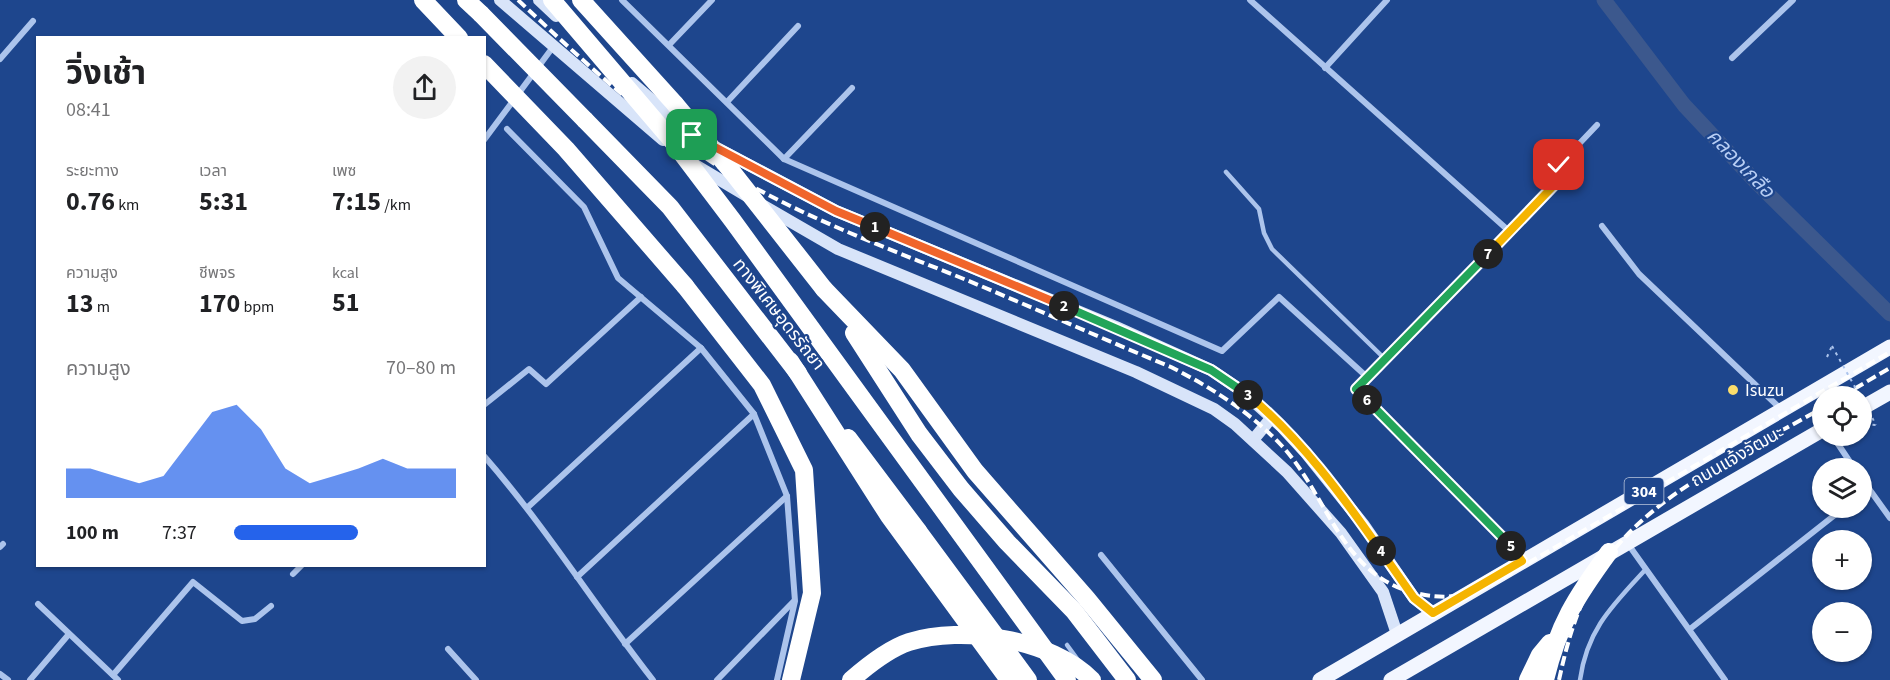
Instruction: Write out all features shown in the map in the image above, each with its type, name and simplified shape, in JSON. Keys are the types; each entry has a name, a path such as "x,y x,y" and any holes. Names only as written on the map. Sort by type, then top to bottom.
{"highway":[{"path":"423,0 457,36"},
{"name":"ทางพิเศษอุดรรัถยา","path":"466,0 670,207 790,361 1028,680"},
{"name":"ทางพิเศษอุดรรัถยา","path":"552,0 653,118 733,221 1066,680"},
{"path":"581,0 631,53 719,156 824,289 919,434 961,489 1007,542 1074,611 1127,680"},
{"path":"486,66 566,149 685,286 762,385 804,470 812,593 791,680"},
{"path":"824,289 902,370 975,471 1087,599 1150,677"},
{"path":"790,361 889,516 1009,680"},
{"path":"1528,680 1540,655 1558,632 1577,597 1609,552"},
{"path":"1545,680 1558,632"},
{"path":"851,680 866,666 908,642 961,634 1018,642 1078,666 1092,680"}],"main road":[{"path":"500,0 689,162 838,249 1190,396 1214,409 1253,440 1287,472 1341,533 1383,592 1397,634"},
{"path":"539,0 692,135 836,211 1116,327 1211,370 1242,391 1272,417 1306,453 1363,524 1414,598 1433,613"},
{"name":"ถนนแจ้งวัฒนะ","path":"1320,680 1890,347"},
{"path":"1872,402 1890,392"},
{"path":"1253,440 1272,417"},
{"name":"ถนนแจ้งวัฒนะ","path":"1391,680 1812,436"}],"street":[{"path":"622,0 784,159 1222,351 1279,297 1367,377"},
{"path":"669,45 712,0"},
{"path":"1250,0 1509,231"},
{"path":"1326,68 1387,0"},
{"path":"1732,58 1793,0"},
{"path":"0,59 33,21"},
{"path":"727,102 798,26"},
{"path":"486,137 553,46"},
{"path":"784,159 852,88"},
{"path":"1522,561 1501,536 1356,389 1560,179 1559,165 1597,125"},
{"path":"507,129 584,207 618,278 701,348 754,414 787,496 795,601 777,680"},
{"path":"1602,226 1639,274 1783,410"},
{"path":"486,403 529,369 546,384 641,297"},
{"path":"528,507 701,348"},
{"path":"578,577 754,414"},
{"path":"486,458 528,507 653,680"},
{"path":"1872,494 1890,518"},
{"path":"625,644 787,496"},
{"path":"1690,629 1831,518"},
{"path":"1626,542 1725,680"},
{"path":"1101,555 1202,680"},
{"path":"293,574 300,567"},
{"path":"38,604 116,678 193,582 242,621 248,622 255,619 271,606"},
{"path":"717,680 795,601"},
{"path":"30,680 69,633"},
{"path":"447,649 476,680"},
{"path":"0,675 8,680"}],"lane":[{"path":"1226,172 1259,209 1264,233 1272,249 1385,359"},
{"path":"1580,680 1582,662 1604,614 1646,569"},
{"path":"1068,645 1092,680"}],"path":[{"path":"1827,357 1832,346 1855,386"}],"waterway":[{"name":"คลองเกลือ","path":"1604,0 1684,105 1758,184 1890,314"}],"railway":[{"path":"518,0 592,68 669,132 724,170 752,186 839,228 1171,367 1216,392 1257,422 1282,446 1298,466 1339,534 1372,572 1394,585 1420,594 1454,596 1487,587 1890,352"},
{"path":"1859,386 1890,368"},
{"path":"1559,680 1566,649 1582,604 1596,575 1625,537 1649,514 1704,475 1812,414"}],"place":[{"name":"Isuzu","path":"1733,390"}],"route":[{"path":"692,135 836,211 1116,327 1211,370 1263,408 1306,453 1363,524 1414,598 1433,613 1522,561 1509,544 1356,389 1560,179 1559,165"}]}
